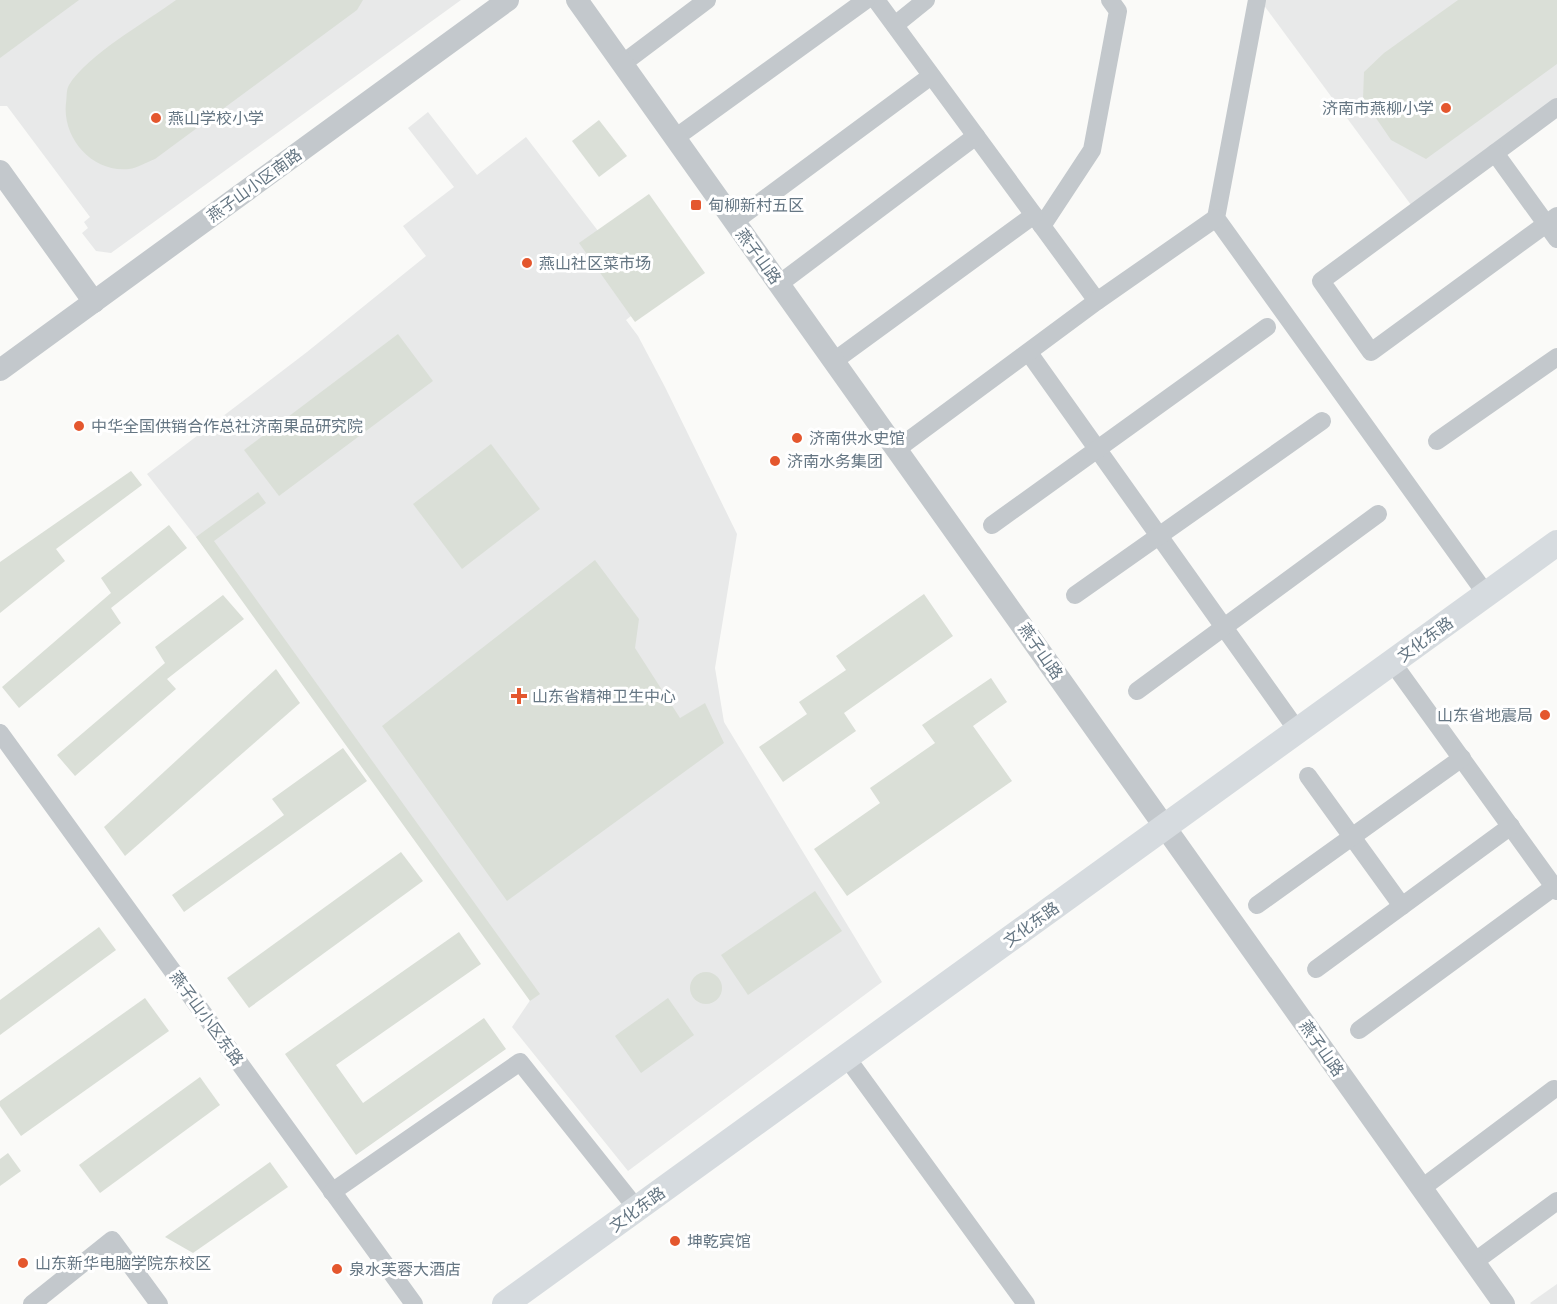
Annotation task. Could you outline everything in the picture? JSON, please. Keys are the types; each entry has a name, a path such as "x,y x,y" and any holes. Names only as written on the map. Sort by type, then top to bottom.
{"main road":[{"name":"文化东路","path":"505,1304 1557,543"}],"street":[{"name":"燕子山小区南路","path":"0,370 508,0"},
{"name":"燕子山路","path":"562,0 1504,1304"},
{"name":"燕子山路","path":"577,0 897,449 1487,1304"},
{"path":"622,64 707,0"},
{"path":"675,138 866,0"},
{"path":"876,0 1097,301"},
{"path":"895,25 926,0"},
{"path":"834,361 1038,220 1092,150 1118,11 1110,0"},
{"path":"897,449 1097,301 1216,218 1257,0"},
{"path":"735,222 932,76"},
{"path":"1551,220 1371,352 1321,281 1557,107"},
{"path":"779,284 976,136"},
{"path":"1496,153 1551,220 1557,239"},
{"path":"0,171 94,302"},
{"path":"1216,218 1486,594"},
{"path":"992,525 1267,327"},
{"path":"1029,353 1297,730"},
{"path":"1437,441 1557,357"},
{"path":"1075,595 1322,421"},
{"path":"1137,691 1378,514"},
{"path":"1359,1030 1556,889 1392,662"},
{"name":"燕子山小区东路","path":"0,733 414,1304"},
{"path":"1257,905 1462,758"},
{"path":"1308,776 1402,906"},
{"path":"1316,969 1511,826"},
{"path":"847,1058 1026,1304"},
{"path":"332,1192 520,1062 637,1209"},
{"path":"1422,1188 1554,1089"},
{"path":"1474,1262 1557,1201"},
{"path":"32,1304 112,1240 159,1304"}],"shaded area":[{"name":"燕山学校小学","path":"0,0 461,0 111,253 96,251 82,233 88,228 84,222 90,217 7,106 0,106"},
{"path":"0,0 79,0 0,58"},
{"path":"176,0 363,0 357,10 155,159 129,169 116,169 103,165 82,151 69,129 66,116 68,87 89,62"},
{"name":"济南市燕柳小学","path":"1260,0 1557,0 1557,105 1414,209"},
{"path":"1458,0 1557,0 1557,64 1426,159 1391,140 1363,99 1364,72 1384,53"},
{"name":"山东省精神卫生中心","path":"428,112 477,175 526,137 651,300 626,320 638,336 665,387 737,534 715,668 724,722 882,982 628,1171 512,1027 531,999 300,671 147,474 307,352 426,256 403,226 454,187 408,128"},
{"path":"599,120 627,156 599,177 572,141"},
{"path":"649,194 705,273 635,322 579,243"},
{"path":"398,334 433,381 279,496 244,450"},
{"path":"491,444 540,509 462,569 413,504"},
{"path":"131,471 142,485 56,549 65,561 0,613 0,562"},
{"path":"258,492 266,503 214,541 540,994 530,1001 196,537"},
{"path":"169,525 187,548 111,608 121,623 19,708 2,687 111,593 101,578"},
{"path":"595,560 639,619 635,648 680,718 705,703 724,743 507,901 382,726"},
{"path":"924,594 953,636 844,713 856,731 783,782 759,747 807,714 799,702 846,670 836,656"},
{"path":"223,595 244,619 167,679 176,689 75,776 57,755 165,663 155,647"},
{"path":"276,669 300,703 125,856 104,827"},
{"path":"991,678 1007,702 973,726 1012,781 847,896 814,849 880,803 870,788 935,743 922,725"},
{"path":"343,748 367,781 184,912 172,895 284,815 272,799"},
{"path":"401,852 423,881 249,1008 227,978"},
{"path":"815,891 842,931 748,995 721,955"},
{"path":"99,927 116,950 0,1035 0,1000"},
{"path":"459,932 481,964 336,1065 363,1103 484,1018 506,1049 356,1155 285,1054"},
{"path":"706,972 717,977 722,988 717,999 706,1004 695,999 690,988 695,977"},
{"path":"145,998 169,1031 21,1136 0,1106 0,1101"},
{"path":"668,998 694,1035 641,1073 615,1036"},
{"path":"200,1077 220,1105 100,1193 79,1165"},
{"path":"8,1153 21,1171 0,1186 0,1159"},
{"path":"270,1162 288,1187 193,1253 165,1237"},
{"path":"1557,1284 1557,1304 1530,1303"}],"place":[{"name":"济南市燕柳小学","path":"1446,108"},
{"name":"燕山学校小学","path":"156,118"},
{"name":"甸柳新村五区","path":"696,205"},
{"name":"燕山社区菜市场","path":"527,263"},
{"name":"中华全国供销合作总社济南果品研究院","path":"79,426"},
{"name":"济南供水史馆","path":"797,438"},
{"name":"济南水务集团","path":"775,461"},
{"name":"山东省精神卫生中心","path":"519,696"},
{"name":"山东省地震局","path":"1545,715"},
{"name":"坤乾宾馆","path":"675,1241"},
{"name":"山东新华电脑学院东校区","path":"23,1263"},
{"name":"泉水芙蓉大酒店","path":"337,1269"}]}
